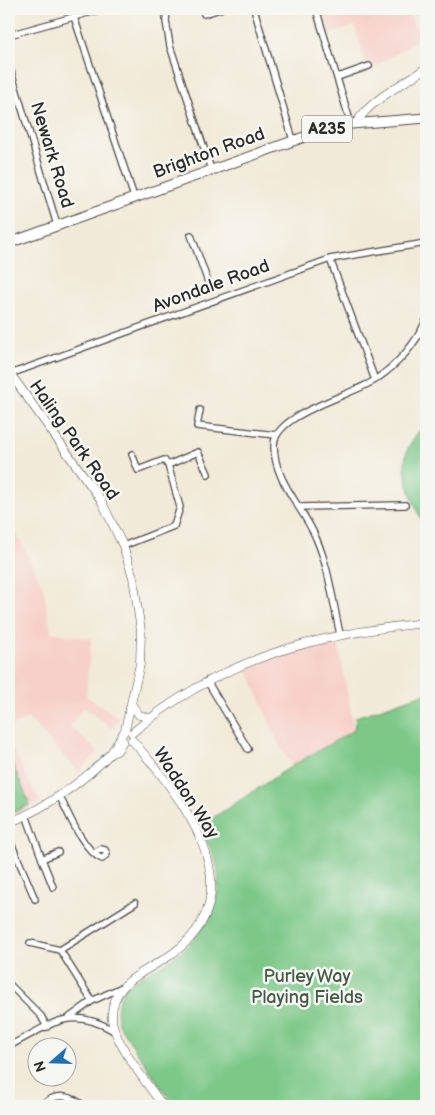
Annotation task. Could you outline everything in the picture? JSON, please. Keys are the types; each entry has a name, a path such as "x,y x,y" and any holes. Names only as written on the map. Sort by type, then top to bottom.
{"main road":[{"name":"Brighton Road","path":"9,243 293,140 354,123 426,118"}],"street":[{"path":"9,35 102,9"},
{"path":"167,9 166,21 170,46 211,169"},
{"path":"204,14 220,9"},
{"path":"254,9 293,140"},
{"path":"316,9 354,123 374,104 426,68"},
{"path":"74,17 134,197"},
{"name":"Newark Road","path":"9,65 57,225"},
{"path":"338,77 369,66"},
{"path":"371,122 371,110 374,104"},
{"path":"191,235 208,282"},
{"name":"Avondale Road","path":"9,373 330,259 426,242"},
{"path":"330,259 375,380"},
{"path":"340,634 319,544 276,463 274,445 276,435 296,416 354,392 375,380 408,351 426,321"},
{"path":"423,328 426,334"},
{"name":"Haling Park Road","path":"9,373 101,500 123,546 135,587 141,631 140,664 127,736 117,751 111,753 60,797 9,823"},
{"path":"200,410 197,426 276,435"},
{"path":"168,465 198,452 208,474"},
{"path":"123,546 174,526 180,507 168,465 164,460 138,470 132,454"},
{"path":"299,508 405,505"},
{"path":"127,736 150,718 207,681 234,667 274,651 340,634 426,622"},
{"path":"207,681 248,749"},
{"path":"132,706 139,715 150,718"},
{"name":"Waddon Way","path":"120,988 132,978 171,954 193,935 205,912 212,883 208,857 196,830 168,787 127,736"},
{"path":"60,797 78,832 94,853"},
{"path":"26,816 53,887"},
{"path":"9,838 35,899"},
{"path":"42,859 58,852"},
{"path":"60,950 135,903"},
{"path":"30,943 60,950 92,1001"},
{"path":"9,984 41,1016 47,1027"},
{"path":"9,1046 70,1017 92,1001 120,988"},
{"path":"120,988 112,1010 114,1031 163,1106"},
{"path":"70,1017 95,1021 114,1031"},
{"path":"42,1106 52,1098 61,1096 77,1100 84,1106"}],"shaded area":[{"path":"322,9 383,9 386,18 407,9 420,38 364,74 359,75 365,61 355,26 330,34"},
{"path":"9,520 43,586 51,632 91,639 86,696 120,718 113,729 83,707 70,726 98,752 79,772 28,718 9,727"},
{"path":"338,641 354,730 292,766 278,743 247,669 288,653"},
{"path":"9,743 40,801 9,818"}],"green space":[{"path":"426,422 425,530 411,494 405,464 409,446"},
{"name":"Purley Way Playing Fields","path":"426,693 426,1106 174,1106 118,1024 117,1007 119,999 127,986 179,954 198,935 212,912 218,886 218,873 216,861 199,827 292,766 354,730 356,717"},
{"path":"9,755 30,805 9,814"},
{"path":"58,1100 66,1100 80,1106 47,1106"}]}
